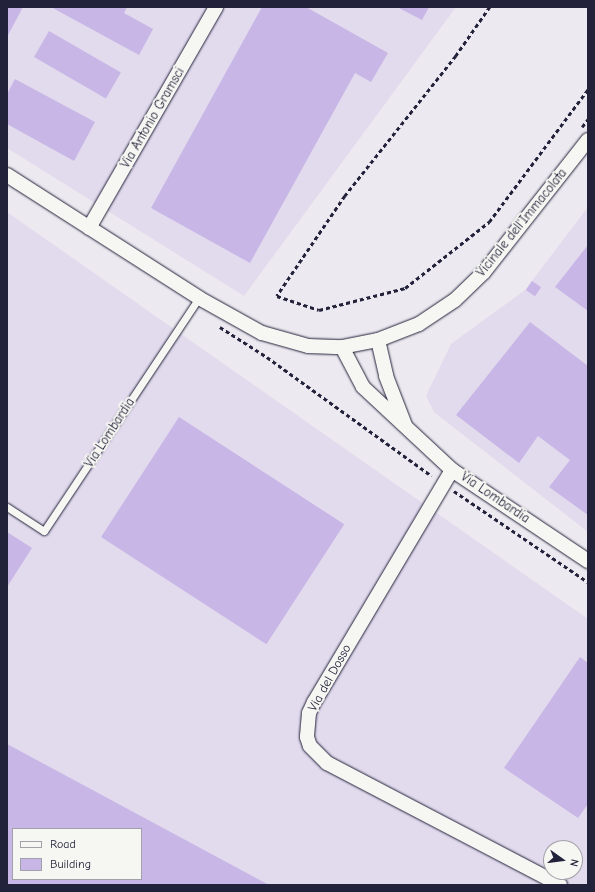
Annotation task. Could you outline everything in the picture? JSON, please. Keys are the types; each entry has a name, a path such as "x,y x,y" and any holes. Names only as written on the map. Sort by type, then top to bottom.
{"street":[{"name":"Via Antonio Gramsci","path":"89,228 216,7"},
{"name":"Vicinale dell'Immacolata","path":"342,347 378,340 419,324 455,300 479,277 583,136"},
{"path":"7,175 199,298 262,333 308,346 342,347"},
{"path":"378,340 386,376 407,428"},
{"name":"Via Lombardia","path":"342,347 363,387 452,470 588,561"},
{"name":"Via del Dosso","path":"452,470 314,702 309,713 307,736 310,746 327,763 560,885"}],"lane":[{"name":"Via Lombardia","path":"7,508 44,531 199,298"}],"path":[{"path":"490,7 456,56 345,196 277,296 319,310 405,288 489,222 588,89"},
{"path":"583,136 588,119"},
{"path":"216,325 274,362 444,484 588,582"}],"shaded area":[{"path":"7,7 456,7 244,296 7,148"},
{"path":"588,207 588,532 434,412 426,396 451,344 525,290"},
{"path":"7,212 588,619 588,885 7,885"}],"building":[{"path":"7,7 23,7 7,37"},
{"path":"51,7 127,7 124,13 153,29 139,55"},
{"path":"262,7 306,7 388,53 371,82 355,73 250,263 151,208"},
{"path":"397,7 429,7 422,20"},
{"path":"49,31 121,72 106,98 34,57"},
{"path":"15,79 95,122 74,161 7,124 7,94"},
{"path":"588,245 588,311 555,287"},
{"path":"532,281 541,287 535,296 526,290"},
{"path":"530,322 588,366 588,515 549,487 570,460 538,436 519,463 456,415"},
{"path":"179,417 344,524 266,644 101,537"},
{"path":"7,532 32,548 7,587"},
{"path":"580,657 588,663 588,804 578,818 504,768"},
{"path":"7,744 269,885 7,885"}]}
